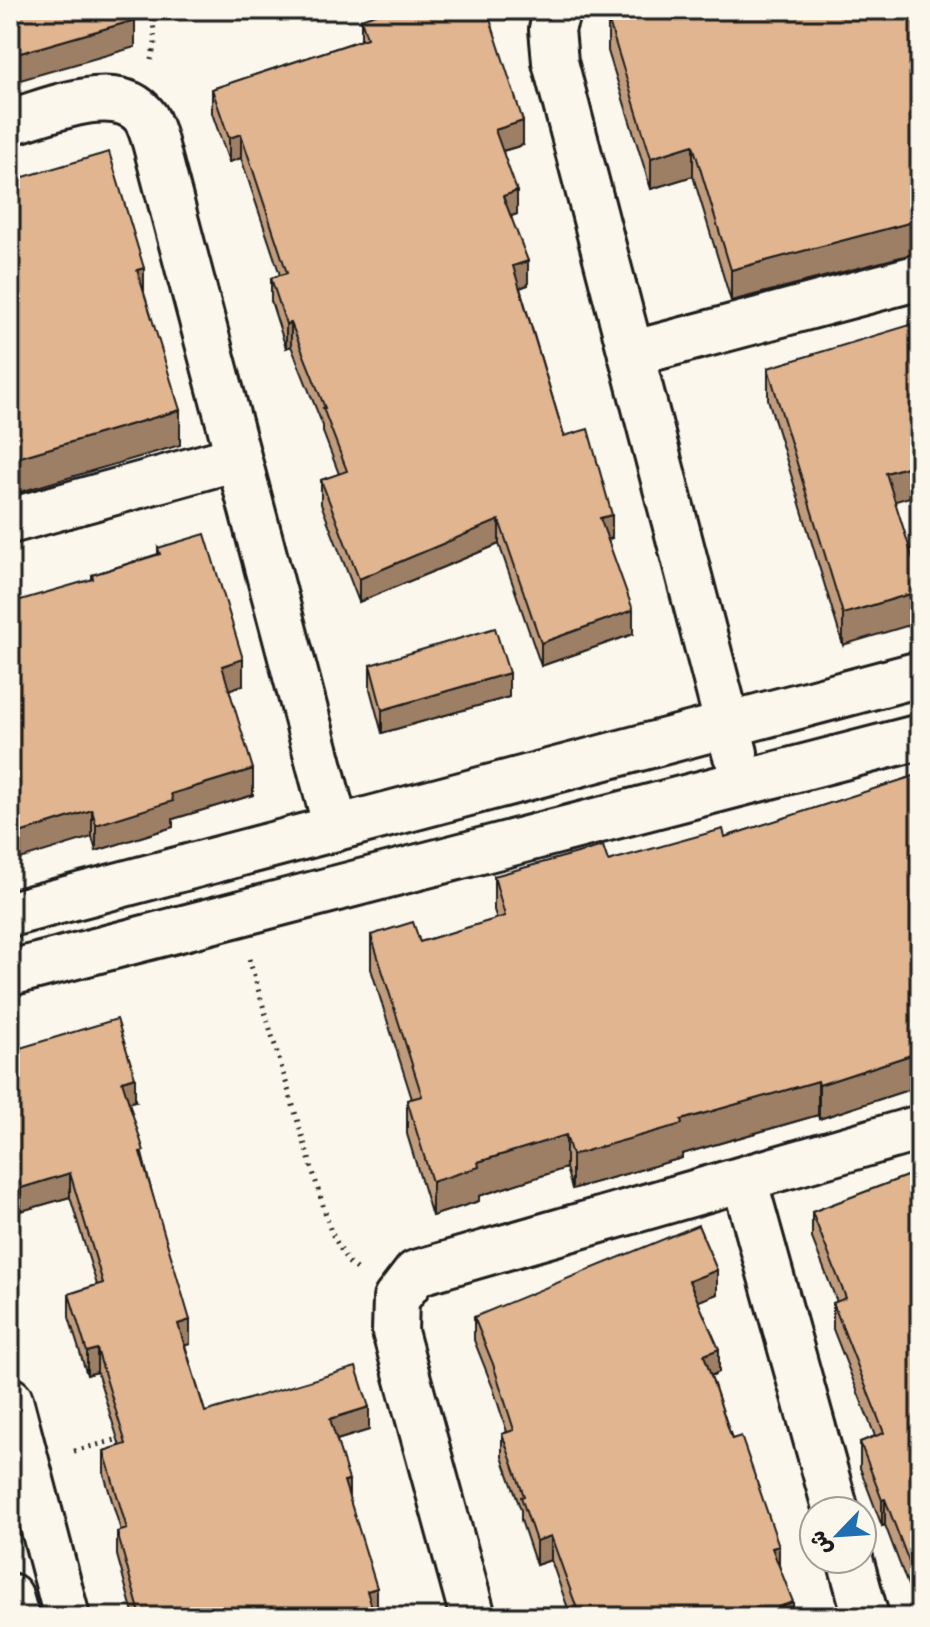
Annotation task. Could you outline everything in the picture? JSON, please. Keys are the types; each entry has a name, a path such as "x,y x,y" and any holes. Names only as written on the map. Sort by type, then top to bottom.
{"street":[{"path":"558,10 552,29 555,62 742,782"},
{"path":"10,122 102,97 127,102 146,118 155,142 336,828"},
{"path":"631,354 920,277"},
{"path":"10,521 237,458"},
{"path":"10,914 920,674"},
{"path":"10,973 235,912 920,737"},
{"path":"473,1617 395,1332 396,1299 416,1273 920,1128"},
{"path":"744,1179 832,1495"},
{"path":"10,1400 67,1617"},
{"path":"854,1575 866,1617"},
{"path":"10,1596 16,1617"}],"path":[{"path":"153,16 174,10"},
{"path":"235,912 331,1232 348,1262 371,1283 396,1299"},
{"path":"27,1464 132,1436"}],"building":[{"path":"10,10 132,10 135,20 10,56"},
{"path":"387,10 487,10 523,121 495,130 517,191 503,196 528,261 513,266 564,436 588,429 612,515 600,518 633,610 541,643 499,520 359,579 321,480 347,471 291,323 286,324 271,278 287,273 241,134 229,138 212,89 367,38 361,19"},
{"path":"639,10 920,10 920,220 731,270 693,145 651,158 608,19"},
{"path":"109,152 144,268 137,270 180,410 10,460 10,181"},
{"path":"920,322 920,463 886,473 920,581 920,591 843,614 768,368"},
{"path":"205,534 243,659 222,666 253,769 171,794 173,801 96,825 92,810 10,836 10,603 93,579 92,575 160,554 158,548"},
{"path":"495,628 509,673 382,710 370,665"},
{"path":"920,774 920,1052 819,1085 818,1081 572,1155 566,1135 478,1162 479,1167 432,1182 407,1100 422,1096 371,935 413,922 420,942 505,916 494,876 603,846 608,861 723,829 725,837"},
{"path":"117,1019 135,1077 122,1081 190,1320 178,1324 205,1412 356,1367 369,1407 330,1419 349,1480 344,1481 377,1588 367,1591 375,1617 141,1617 117,1532 127,1529 104,1451 126,1444 97,1349 87,1352 69,1294 103,1283 70,1173 21,1188 10,1154 10,1051"},
{"path":"920,1171 920,1591 860,1442 884,1433 833,1303 846,1298 812,1212"},
{"path":"698,1225 717,1270 689,1281 719,1349 704,1355 732,1439 741,1436 779,1546 772,1548 793,1602 778,1607 782,1617 580,1617 551,1536 536,1541 502,1434 514,1430 474,1317"}]}
